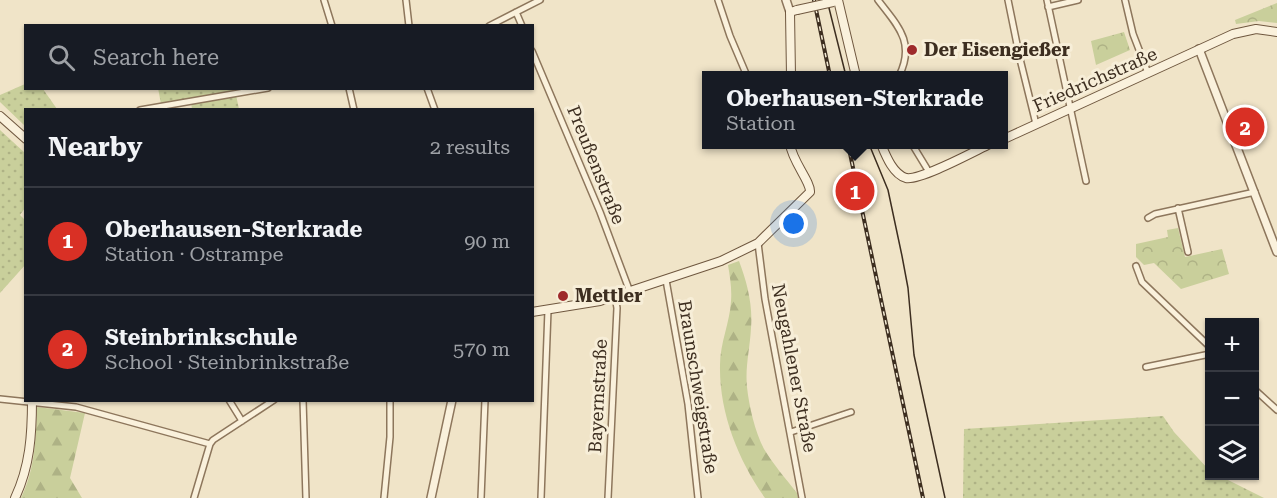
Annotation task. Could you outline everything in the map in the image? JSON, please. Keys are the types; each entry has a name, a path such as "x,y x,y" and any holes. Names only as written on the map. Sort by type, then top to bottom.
{"main road":[{"path":"791,71 794,11 836,1 855,71"},
{"name":"Friedrichstraße","path":"1008,137 1243,31 1263,29 1277,32"},
{"path":"0,116 24,137"},
{"path":"534,312 588,304 630,292 721,261 758,243 809,193 811,187 795,163 791,149"},
{"path":"884,149 891,164 907,178 918,177 979,149"},
{"path":"15,498 30,452 32,402"}],"street":[{"path":"324,0 331,24"},
{"path":"406,0 409,24"},
{"path":"493,24 540,0"},
{"path":"718,0 745,71"},
{"path":"786,0 794,11"},
{"path":"878,0 900,29 904,39 906,58 901,71"},
{"path":"1008,0 1036,124"},
{"path":"1047,0 1086,181"},
{"path":"1048,7 1078,0"},
{"path":"1125,0 1133,34 1148,73"},
{"path":"516,12 521,24"},
{"path":"1198,50 1277,251"},
{"name":"Preußenstraße","path":"534,56 600,212 630,292"},
{"path":"152,108 256,90"},
{"path":"349,90 354,108"},
{"path":"428,90 434,108"},
{"path":"915,149 929,172"},
{"path":"1148,218 1178,208 1255,192"},
{"path":"1178,208 1188,252"},
{"name":"Neugahlener Straße","path":"758,243 765,299 802,498"},
{"path":"1136,266 1142,282 1205,343"},
{"name":"Braunschweigstraße","path":"666,280 688,404 698,498"},
{"name":"Bayernstraße","path":"608,498 617,308 615,296"},
{"path":"541,498 548,310"},
{"path":"1146,367 1205,355"},
{"path":"1259,394 1277,410"},
{"path":"0,399 24,401"},
{"path":"32,402 86,409 210,444"},
{"path":"230,402 242,420"},
{"path":"194,498 210,444 216,437 271,402"},
{"path":"303,402 306,498"},
{"path":"384,498 390,437 390,402"},
{"path":"431,498 452,402"},
{"path":"481,498 485,402"},
{"path":"791,432 851,412"}],"green space":[{"path":"1277,3 1277,23 1259,21 1236,24 1235,20"},
{"path":"1124,32 1130,50 1096,65 1091,41"},
{"path":"24,84 24,90 44,90 56,108 24,108 24,125 0,102 0,95"},
{"path":"158,90 245,90 161,104"},
{"path":"236,95 239,108 192,108 191,103"},
{"path":"0,130 24,152 24,209 20,215 24,219 24,266 0,293"},
{"path":"1178,228 1185,257 1222,249 1229,274 1181,289 1154,263 1144,265 1136,257 1136,244 1168,237 1167,230"},
{"path":"739,261 747,285 751,311 747,380 753,419 764,449 797,493 798,498 765,498 746,468 727,418 721,383 720,357 731,301 728,265"},
{"path":"37,407 85,413 70,478 82,498 21,498 32,465"},
{"path":"1163,416 1174,432 1205,466 1205,480 1228,480 1264,498 963,498 964,429"}],"tram line":[{"path":"827,0 845,71"},
{"path":"871,149 888,190 902,256 908,288 914,355 945,498"}],"railway":[{"path":"814,0 829,71"},
{"path":"849,149 923,498"}],"place":[{"name":"Der Eisengießer","path":"912,50"},
{"name":"Steinbrinkschule","path":"1245,127"},
{"name":"Oberhausen-Sterkrade","path":"855,191"},
{"name":"Mettler","path":"563,296"}]}
